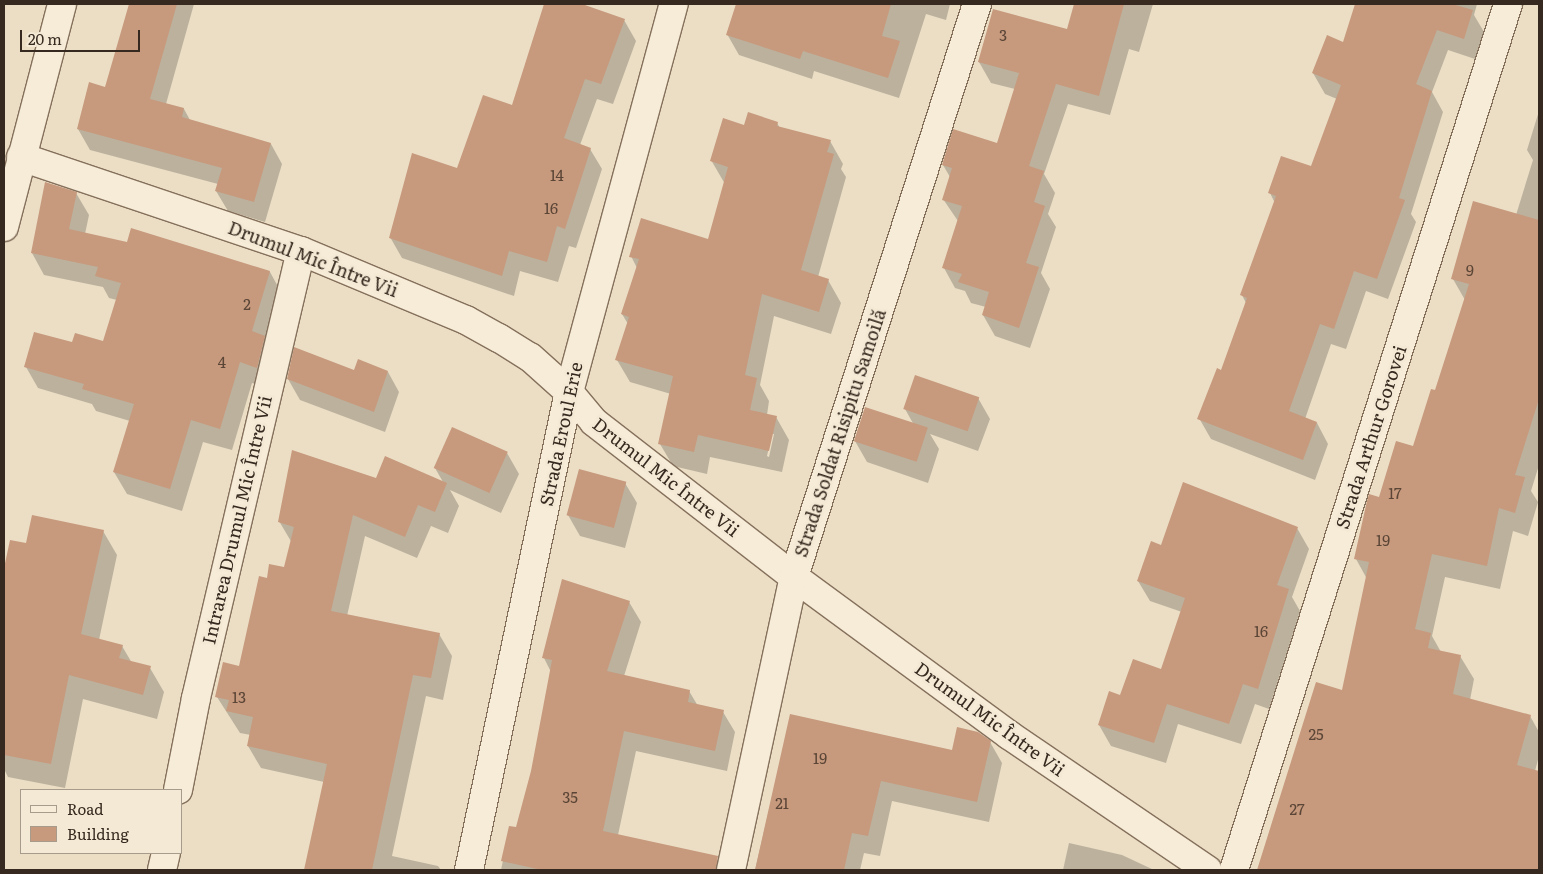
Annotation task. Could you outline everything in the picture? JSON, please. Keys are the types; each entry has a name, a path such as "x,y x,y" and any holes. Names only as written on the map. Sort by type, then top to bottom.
{"street":[{"path":"4,227 62,4"},
{"name":"Strada Eroul Erie","path":"469,870 569,392 674,4"},
{"name":"Strada Soldat Risipitu Samoilă","path":"731,870 794,577 977,4"},
{"name":"Strada Arthur Gorovei","path":"1234,870 1508,4"},
{"name":"Drumul Mic Între Vii","path":"21,157 301,251 466,320 499,338 530,357 569,392 594,422 794,577 1009,735 1208,870"},
{"name":"Intrarea Drumul Mic Între Vii","path":"178,789 198,688 301,251"},
{"path":"162,870 166,854"}],"building":[{"path":"129,4 177,4 150,99 184,108 182,117 271,143 254,202 215,191 222,168 77,129 89,82 105,87"},
{"path":"544,4 582,4 625,19 601,84 585,79 564,138 591,148 565,229 557,226 547,262 509,251 502,276 389,238 412,153 457,168 483,95 512,105"},
{"path":"736,4 891,4 882,36 900,41 888,78 803,51 800,59 726,35"},
{"path":"1074,4 1124,4 1099,96 1056,84 1029,166 1044,171 1034,202 1045,206 1026,263 1039,267 1019,328 982,315 989,292 958,282 962,274 942,268 962,206 942,200 952,168 942,165 953,129 997,143 1019,73 978,62 993,9 1067,29"},
{"path":"1355,4 1452,4 1473,10 1464,39 1437,30 1416,84 1432,91 1399,198 1405,200 1377,279 1354,271 1334,329 1320,324 1289,411 1317,422 1303,460 1197,419 1217,368 1221,370 1247,298 1240,295 1276,196 1268,193 1281,156 1311,166 1341,85 1312,73 1327,35 1343,42"},
{"path":"748,112 778,122 777,126 831,140 827,152 834,154 801,270 829,279 819,312 762,294 745,375 757,378 750,410 777,416 769,451 698,435 694,452 658,444 673,376 615,360 629,317 621,314 639,259 629,257 641,218 708,239 728,167 710,161 723,118 744,125"},
{"path":"45,182 77,192 69,229 127,242 131,228 270,271 252,331 265,336 257,368 240,362 220,429 191,420 170,489 113,472 134,404 82,389 84,384 24,367 34,332 72,342 75,333 103,341 121,283 95,276 98,267 31,253"},
{"path":"1473,201 1539,220 1539,399 1515,475 1525,477 1515,513 1499,508 1487,566 1432,554 1415,629 1431,633 1428,648 1461,655 1453,694 1531,715 1517,765 1539,771 1539,870 1257,870 1316,682 1342,690 1369,562 1354,559 1367,501 1369,494 1379,497 1396,441 1413,446 1431,389 1435,390 1469,284 1451,279"},
{"path":"294,347 354,370 358,359 388,371 374,412 287,379"},
{"path":"915,375 979,397 968,431 903,409"},
{"path":"865,407 928,427 917,462 854,441"},
{"path":"452,427 508,452 489,493 434,468"},
{"path":"292,450 376,478 385,456 447,483 435,512 418,505 405,537 353,515 331,611 440,633 431,678 413,675 372,870 304,870 327,764 247,746 253,717 226,711 229,700 215,697 223,662 239,666 259,576 267,578 269,564 284,567 294,527 278,522"},
{"path":"579,469 626,482 614,528 567,515"},
{"path":"1183,482 1298,527 1277,585 1289,589 1258,689 1243,684 1229,724 1167,704 1154,743 1098,725 1109,691 1120,695 1133,659 1161,669 1185,598 1137,581 1151,541 1161,545"},
{"path":"32,515 104,530 81,634 123,645 119,658 151,666 143,695 69,675 51,764 4,755 4,568 10,540 26,543"},
{"path":"562,579 630,601 607,671 690,690 688,702 724,710 715,751 624,731 603,831 718,856 716,870 542,870 501,861 509,826 516,827 531,771 552,660 542,658"},
{"path":"790,714 952,750 957,727 978,732 991,741 977,802 881,781 868,836 852,833 844,870 755,870"}]}
